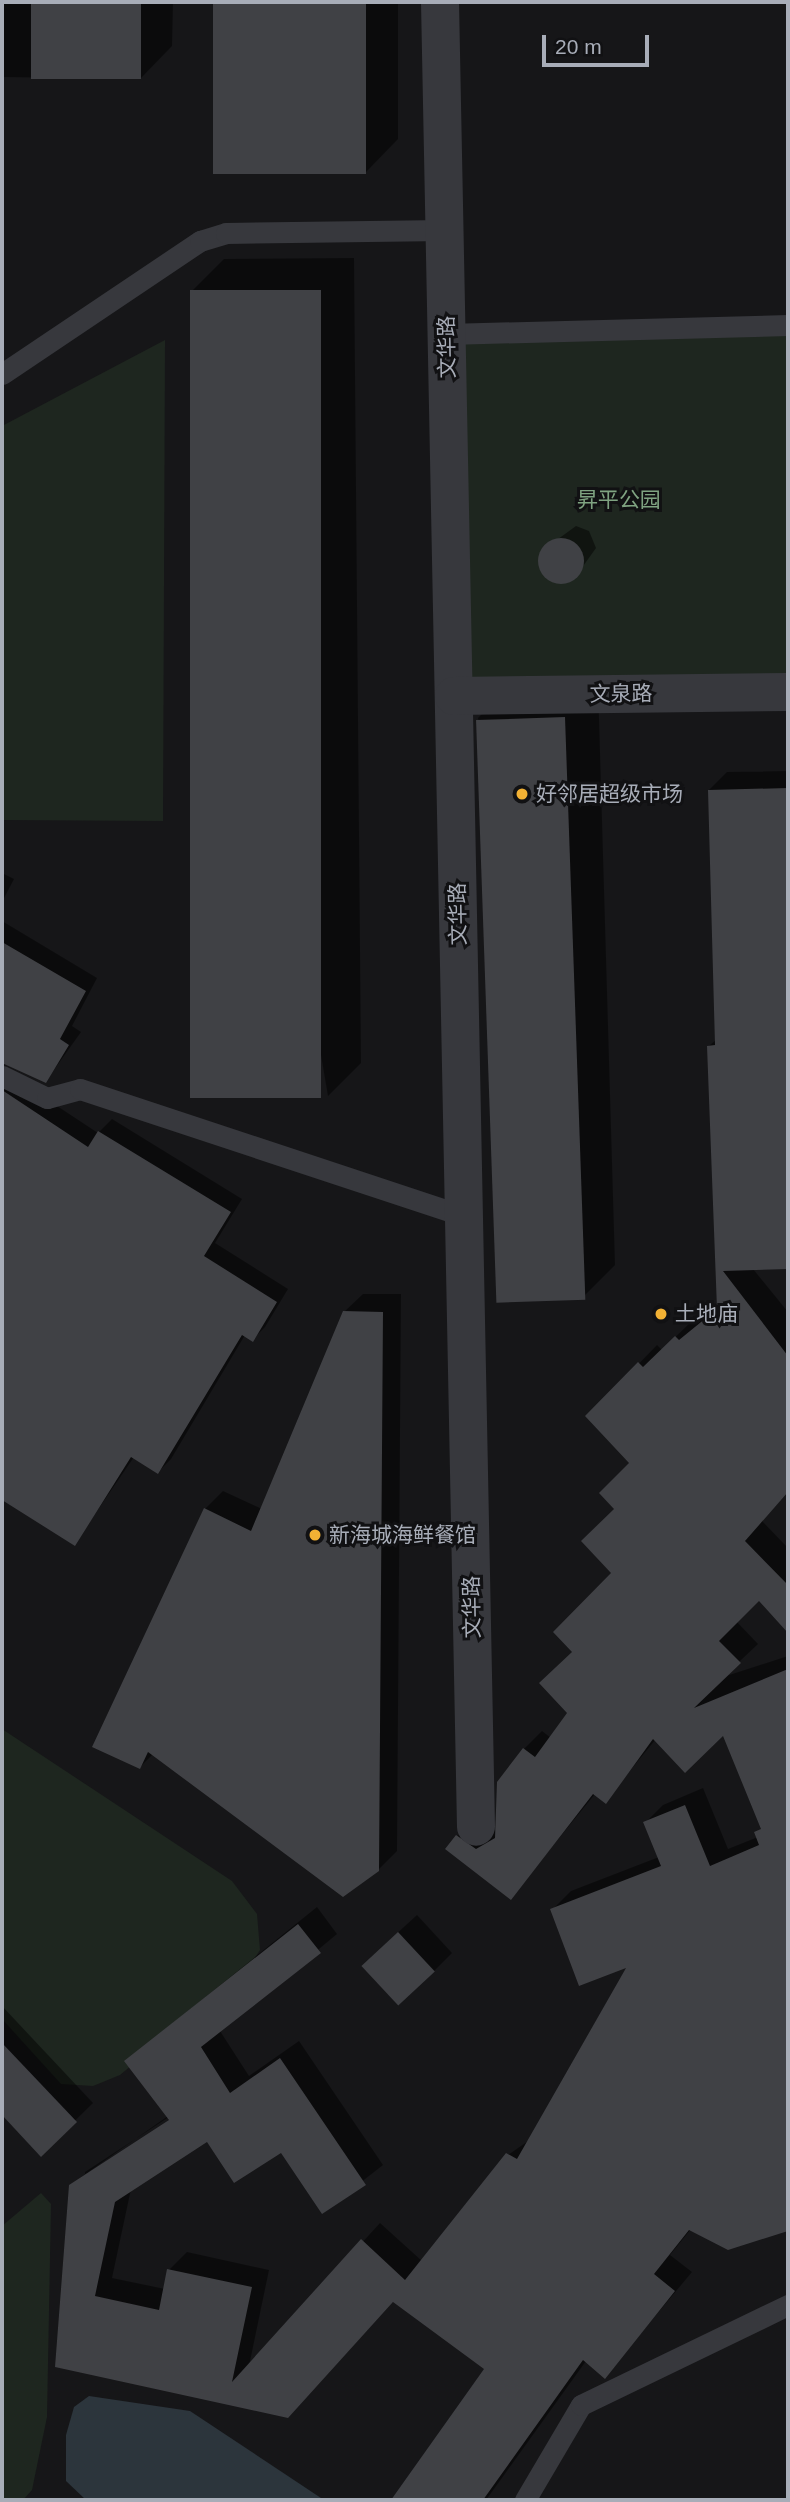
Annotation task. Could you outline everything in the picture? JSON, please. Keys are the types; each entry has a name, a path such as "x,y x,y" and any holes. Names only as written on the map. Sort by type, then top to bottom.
{"street":[{"name":"文华路","path":"440,2 476,1826"},
{"name":"文泉路","path":"454,696 788,692"}],"lane":[{"path":"2,374 200,241 226,233 445,230"},
{"path":"447,334 788,325"},
{"path":"2,1076 47,1098 80,1089 464,1216"},
{"path":"525,2500 581,2405 788,2305"}],"green space":[{"name":"昇平公园","path":"447,325 788,325 788,692 447,692"},
{"path":"165,340 163,821 2,820 2,426"},
{"path":"2,1729 232,1881 257,1914 260,1950 249,1967 120,2075 93,2086 61,2084 2,2019"},
{"path":"41,2193 51,2204 47,2417 32,2490 23,2500 2,2500 2,2226"}],"shaded area":[{"path":"89,2396 190,2411 324,2500 86,2500 66,2481 66,2435 74,2407"}],"building":[{"path":"31,2 141,2 141,79 31,79"},
{"path":"213,2 366,2 366,174 213,174"},
{"path":"190,290 321,290 321,1098 190,1098"},
{"path":"561,538 577,545 584,561 577,577 561,584 545,577 538,561 545,545"},
{"path":"565,717 585,1300 496,1303 476,720"},
{"path":"788,788 788,1269 723,1271 788,1356 788,1492 745,1541 788,1585 788,1633 759,1601 719,1641 741,1663 694,1708 788,1669 788,2231 728,2250 689,2230 654,2274 675,2291 605,2379 583,2360 483,2500 391,2500 484,2369 393,2302 288,2418 55,2367 69,2185 169,2120 124,2061 298,1924 321,1953 201,2047 230,2093 280,2058 366,2185 322,2214 281,2153 234,2183 207,2142 115,2202 95,2296 159,2310 167,2269 252,2287 232,2382 361,2239 405,2280 506,2153 517,2159 626,1968 579,1986 550,1909 661,1866 643,1822 685,1805 710,1866 759,1845 754,1832 761,1829 723,1736 685,1773 653,1739 606,1804 593,1794 511,1900 445,1849 456,1835 476,1849 495,1838 497,1782 523,1748 535,1757 567,1713 539,1683 572,1652 553,1632 611,1573 581,1541 614,1509 599,1493 629,1463 585,1416 638,1362 643,1367 675,1336 679,1340 717,1309 707,1046 715,1045 708,790"},
{"path":"2,942 86,991 60,1039 69,1045 46,1083 2,1063"},
{"path":"2,1090 88,1147 98,1131 231,1212 204,1256 277,1302 253,1342 242,1335 158,1474 131,1457 75,1546 2,1500"},
{"name":"新海城海鲜餐馆","path":"343,1311 383,1312 379,1871 343,1897 148,1752 140,1769 92,1747 204,1508 251,1531"},
{"path":"398,1932 435,1971 398,2006 361,1966"},
{"path":"2,2043 77,2122 41,2157 2,2115"}],"place":[{"name":"好邻居超级市场","path":"522,794"},
{"name":"土地庙","path":"661,1314"},
{"name":"新海城海鲜餐馆","path":"315,1535"}]}
